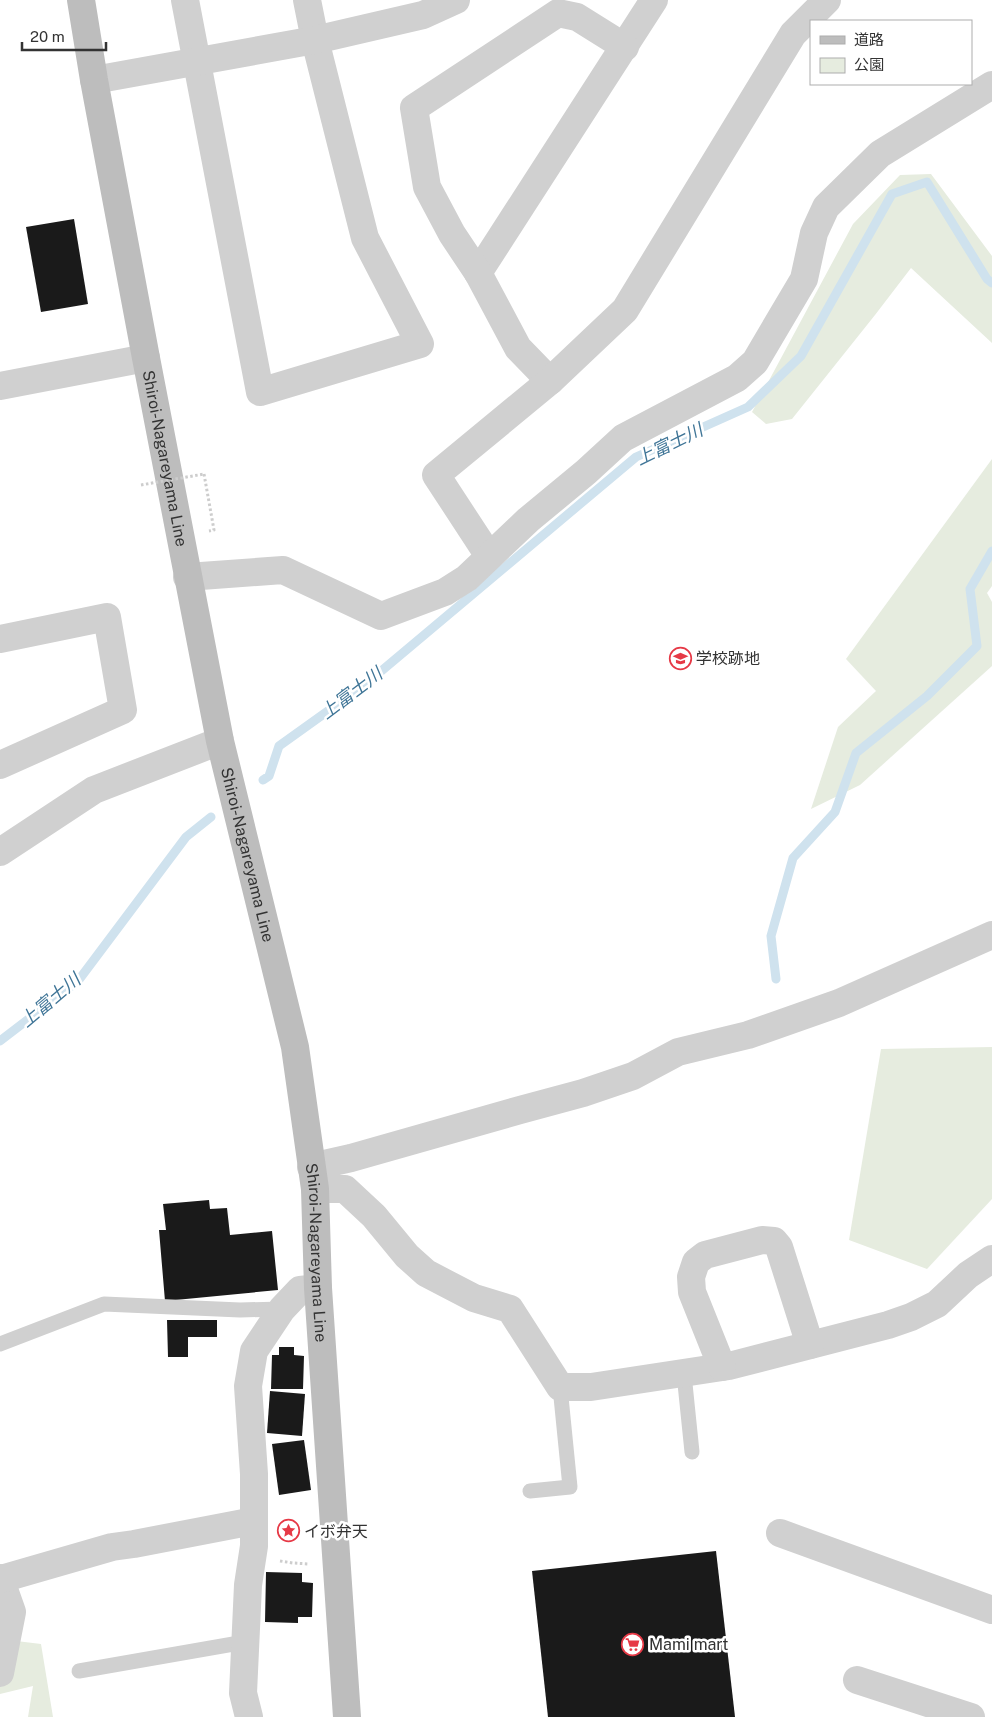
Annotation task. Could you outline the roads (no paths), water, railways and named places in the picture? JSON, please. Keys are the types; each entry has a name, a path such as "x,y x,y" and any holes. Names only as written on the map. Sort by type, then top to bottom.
{"main road":[{"name":"Shiroi-Nagareyama Line","path":"81,0 94,80 187,577 220,741 295,1047 313,1178 318,1288 347,1717"}],"street":[{"path":"184,0 260,392 420,344 365,238 315,40 307,0"},
{"path":"94,80 315,40 421,7 456,0"},
{"path":"478,273 654,0"},
{"path":"489,556 436,476 550,381 625,310 793,34 827,0"},
{"path":"550,381 518,348 478,273 452,234 427,187 414,108 558,13 576,18 625,47"},
{"path":"187,577 283,570 380,616 445,592 467,578 528,520 586,472 623,438 737,378 755,362 804,279 814,233 826,207 880,154 992,84"},
{"path":"0,386 146,358"},
{"path":"0,638 107,617 123,710 0,765"},
{"path":"0,852 94,790 220,741"},
{"path":"313,1178 351,1158 583,1093 633,1076 678,1052 748,1035 839,1002 992,935"},
{"path":"313,1178 345,1190 374,1216 407,1256 426,1273 474,1298 510,1309 560,1387 591,1387 722,1368 888,1325 911,1317 937,1304 968,1275 992,1259"},
{"path":"722,1368 692,1292 691,1277 696,1262 705,1255 715,1252 762,1240 774,1241 778,1247 810,1344"},
{"path":"249,1717 243,1693 248,1585 254,1546 254,1474 248,1386 254,1351 282,1309 300,1290 318,1288"},
{"path":"0,1673 12,1612 0,1579 112,1547 254,1521"},
{"path":"780,1533 992,1610"},
{"path":"857,1680 971,1717"}],"lane":[{"path":"0,1344 104,1304 240,1310 282,1309"},
{"path":"684,1374 692,1452"},
{"path":"530,1492 570,1487 560,1387"},
{"path":"78,1671 245,1642"}],"waterway":[{"name":"上富士川","path":"263,780 269,776 279,746 367,683 636,457 748,407 801,356 892,194 927,182 987,279 992,283"},
{"name":"上富士川","path":"776,979 771,936 793,858 835,812 856,753 927,696 977,646 970,589 992,551"},
{"name":"上富士川","path":"0,1041 78,981 186,837 211,817"}],"place":[{"name":"学校跡地","path":"680,658"},
{"name":"イボ弁天","path":"288,1531"},
{"name":"Mami mart","path":"633,1644"}]}
